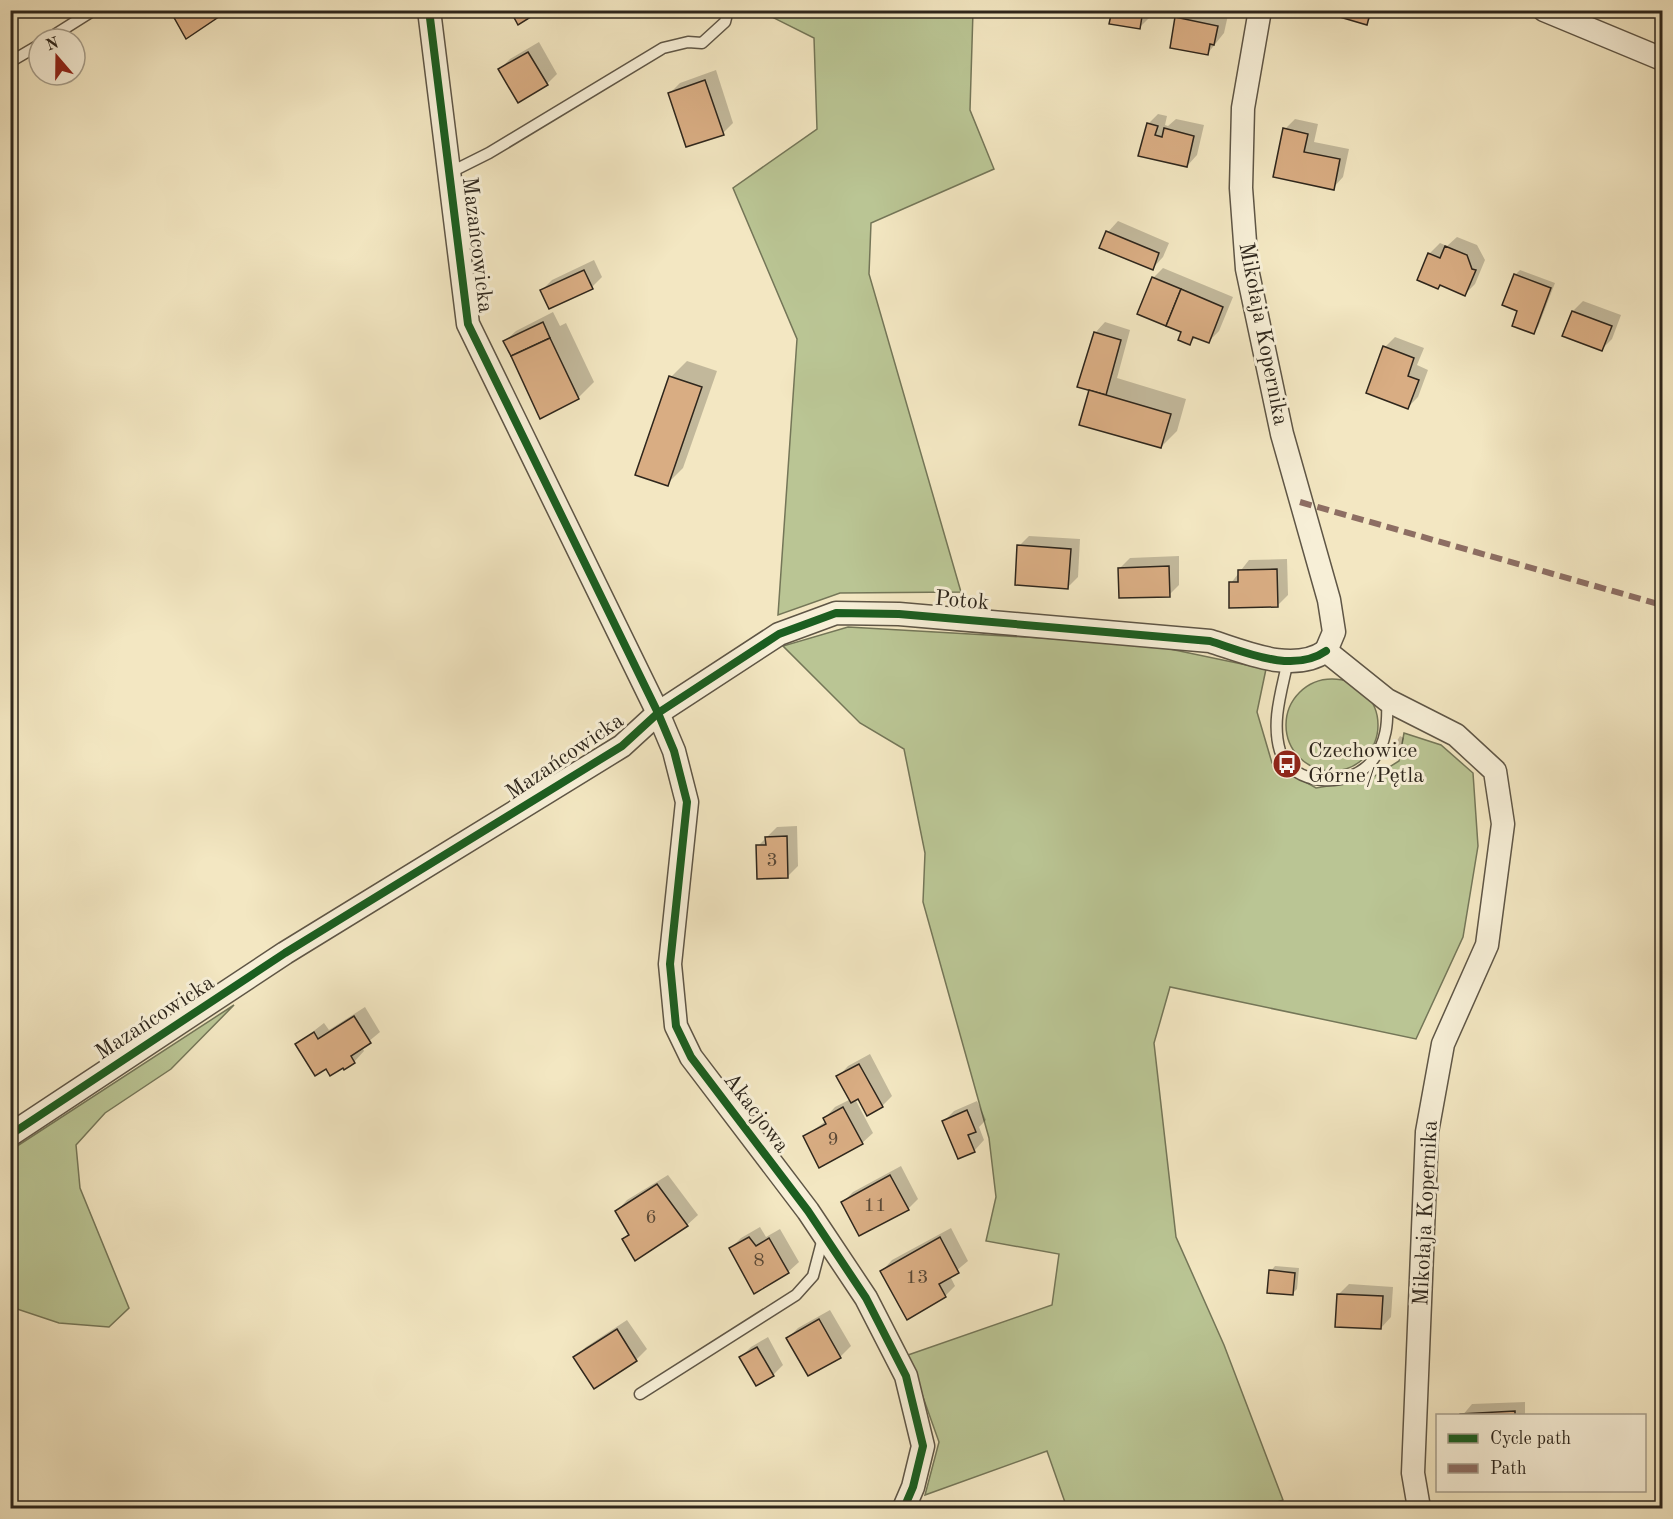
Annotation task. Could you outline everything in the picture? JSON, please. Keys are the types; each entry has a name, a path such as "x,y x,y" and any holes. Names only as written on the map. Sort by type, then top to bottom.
{"street":[{"name":"Mazańcowicka","path":"10,1135 285,953 622,746 658,713 468,324 429,10"},
{"name":"Mikołaja Kopernika","path":"1260,10 1243,108 1240,188 1247,269 1282,434 1329,600 1334,632 1326,651"},
{"path":"1544,10 1662,58"},
{"name":"Potok","path":"658,713 779,634 836,613 899,614 1210,641 1259,656 1288,660"},
{"path":"1288,660 1304,662 1326,651 1387,700"},
{"name":"Mikołaja Kopernika","path":"1387,700 1456,735 1495,771 1503,824 1487,945 1443,1044 1426,1132 1413,1473 1419,1509"},
{"name":"Akacjowa","path":"658,713 674,750 687,802 670,964 676,1026 691,1057 824,1234 866,1298 906,1376 923,1446 913,1487 904,1509"}],"lane":[{"path":"67,27 94,10"},
{"path":"449,173 489,153 663,48 688,42 702,43 725,22 728,10"},
{"path":"10,62 27,52"},
{"path":"1288,660 1276,718 1280,750 1287,764 1315,781 1339,779 1359,772 1372,762 1385,736 1387,700"},
{"path":"640,1394 796,1295 813,1276 824,1234"}],"green space":[{"path":"760,11 973,11 970,110 994,169 871,223 869,274 961,592 840,593 778,615 797,339 733,188 817,129 814,38"},
{"path":"848,627 1146,644 1266,669 1257,712 1272,763 1316,788 1370,779 1399,761 1404,733 1441,745 1473,773 1478,846 1463,937 1416,1039 1170,987 1154,1043 1176,1237 1224,1345 1283,1500 1260,1508 1067,1508 1047,1451 925,1495 939,1442 908,1355 1052,1305 1059,1254 986,1241 996,1197 989,1138 923,902 925,853 904,749 860,723 783,646"},
{"path":"1332,679 1350,682 1365,692 1375,707 1378,725 1375,743 1365,758 1350,768 1332,771 1314,768 1299,758 1289,743 1286,725 1289,707 1299,692 1314,682"},
{"path":"234,1005 171,1069 105,1113 76,1145 80,1188 129,1308 109,1327 59,1323 11,1307 11,1150"}],"building":[{"path":"178,10 229,10 186,39 172,14"},
{"path":"510,10 542,10 518,25"},
{"path":"1112,10 1143,10 1140,29 1109,24"},
{"path":"1327,10 1371,10 1367,25 1326,13"},
{"path":"1175,17 1218,26 1214,45 1210,44 1208,55 1170,48"},
{"path":"528,52 548,85 518,103 498,69"},
{"path":"705,80 724,135 686,147 668,93"},
{"path":"1147,123 1158,126 1155,135 1162,137 1164,128 1194,136 1187,167 1138,156"},
{"path":"1283,128 1308,134 1304,152 1340,159 1334,190 1273,177"},
{"path":"1106,231 1159,253 1153,270 1099,248"},
{"path":"1445,246 1467,255 1472,269 1476,270 1465,296 1440,285 1438,289 1417,280 1428,253 1440,258"},
{"path":"584,270 593,289 549,309 540,290"},
{"path":"1514,274 1551,288 1534,334 1512,326 1517,311 1502,305"},
{"path":"1152,277 1181,289 1166,326 1137,314"},
{"path":"1181,289 1223,307 1209,343 1193,337 1190,345 1178,340 1181,332 1166,326"},
{"path":"1572,311 1612,326 1602,351 1562,336"},
{"path":"543,322 550,338 511,356 503,341"},
{"path":"1094,332 1121,340 1106,395 1077,387"},
{"path":"550,338 579,399 540,419 511,356"},
{"path":"1383,346 1414,358 1408,376 1419,380 1408,409 1366,393"},
{"path":"669,376 702,387 668,486 635,475"},
{"path":"1089,390 1171,414 1161,448 1079,425"},
{"path":"1017,545 1071,549 1068,589 1015,585"},
{"path":"1169,566 1170,597 1119,598 1118,568"},
{"path":"1277,569 1278,607 1229,608 1229,582 1238,582 1238,570"},
{"path":"787,836 788,878 757,879 756,845 766,845 765,837"},
{"path":"354,1016 371,1043 351,1056 355,1063 344,1070 343,1068 330,1076 326,1069 315,1076 295,1044 314,1032 318,1039"},
{"path":"859,1064 883,1107 867,1116 858,1099 851,1103 836,1076"},
{"path":"843,1107 863,1144 819,1168 803,1136 826,1124 823,1118"},
{"path":"967,1110 976,1132 968,1135 975,1152 958,1159 942,1121"},
{"path":"890,1175 909,1210 859,1236 841,1202"},
{"path":"657,1184 688,1226 635,1261 622,1239 629,1235 615,1211"},
{"path":"749,1237 756,1246 769,1238 789,1273 754,1294 729,1248"},
{"path":"940,1237 959,1273 939,1284 946,1297 907,1320 880,1271"},
{"path":"1269,1270 1295,1273 1293,1295 1267,1293"},
{"path":"1337,1294 1383,1296 1381,1329 1335,1327"},
{"path":"819,1319 841,1358 808,1376 786,1338"},
{"path":"617,1329 637,1361 594,1389 573,1357"},
{"path":"757,1347 774,1376 756,1386 739,1357"},
{"path":"1515,1411 1515,1414 1460,1414"}],"marked path":[{"path":"1300,502 1662,605"}],"cycle path":[{"path":"429,10 468,324 658,713 674,751 687,802 670,964 676,1026 691,1057 808,1211 866,1298 906,1376 923,1446 913,1487 904,1508"},
{"path":"10,1135 285,953 622,746 658,713 779,634 836,613 899,614 1210,641 1253,655 1284,661 1313,658 1326,651"}],"place":[{"name":"Czechowice Górne/Pętla","path":"1287,764"}]}
